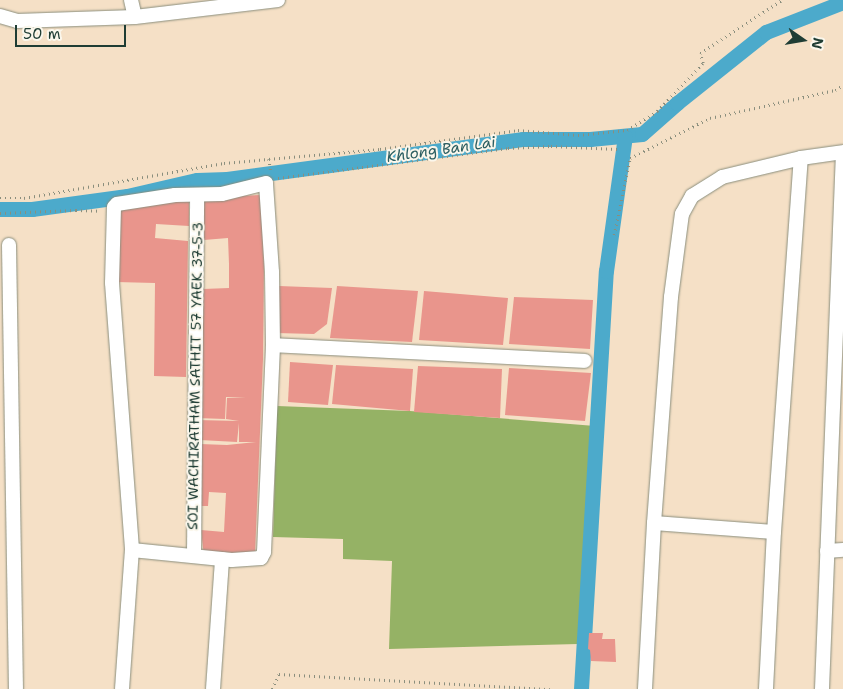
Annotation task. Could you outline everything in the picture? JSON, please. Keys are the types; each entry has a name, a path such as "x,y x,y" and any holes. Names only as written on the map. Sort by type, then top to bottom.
{"street":[{"path":"132,0 134,17"},
{"path":"0,16 17,21 134,17 278,0"},
{"path":"645,689 654,523 671,297 682,214 692,196 722,177 801,158 843,152 822,689"},
{"path":"766,689 774,532 801,158"},
{"path":"122,689 132,550 112,283 113,211 117,204 175,195 222,194 266,183 272,272 272,345 264,552 260,558 251,560 132,550"},
{"name":"SOI WACHIRATHAM SATHIT 57 YAEK 37-5-3","path":"194,556 197,195"},
{"path":"10,245 16,689"},
{"path":"272,345 585,362"},
{"path":"654,523 774,532"},
{"path":"827,551 843,550"},
{"path":"213,689 222,559"}],"path":[{"path":"0,198 24,198 224,163 380,149 518,130 578,135 627,130 657,111 703,63 700,53 782,0"},
{"path":"614,235 630,158 710,118 835,90 843,85"},
{"path":"266,183 272,178 508,148 551,146 617,149"},
{"path":"269,159 270,164"},
{"path":"0,214 76,210 97,212 106,208"},
{"path":"272,689 278,674 552,689"}],"green space":[{"path":"277,406 410,411 595,426 578,644 389,649 392,561 343,559 343,539 273,537"}],"building":[{"path":"262,195 264,266 263,359 255,554 223,553 204,556 201,530 224,532 226,493 209,492 208,506 201,506 200,444 227,445 256,442 239,442 239,423 237,442 200,440 197,420 239,421 226,419 227,398 246,398 226,397 225,419 197,418 203,289 229,288 229,264 228,238 192,241 193,198"},
{"path":"189,198 189,226 156,224 155,238 188,241 186,377 154,376 155,283 116,282 117,208"},
{"path":"279,286 332,288 327,324 314,334 276,333"},
{"path":"337,286 418,291 412,342 330,338"},
{"path":"424,291 508,298 503,345 419,340"},
{"path":"514,297 593,300 590,349 509,344"},
{"path":"290,362 333,365 328,405 288,402"},
{"path":"336,365 413,369 410,411 332,404"},
{"path":"418,366 502,369 500,418 414,412"},
{"path":"509,368 591,373 585,421 505,415"},
{"path":"589,633 603,633 602,639 615,639 616,662 591,661 590,650 588,649"}],"waterway":[{"name":"Khlong Ban Lai","path":"0,209 32,209 127,196 197,180 227,179 523,139 590,139 642,134 677,103 766,32 843,2"},
{"path":"581,689 606,271 625,136"}]}
